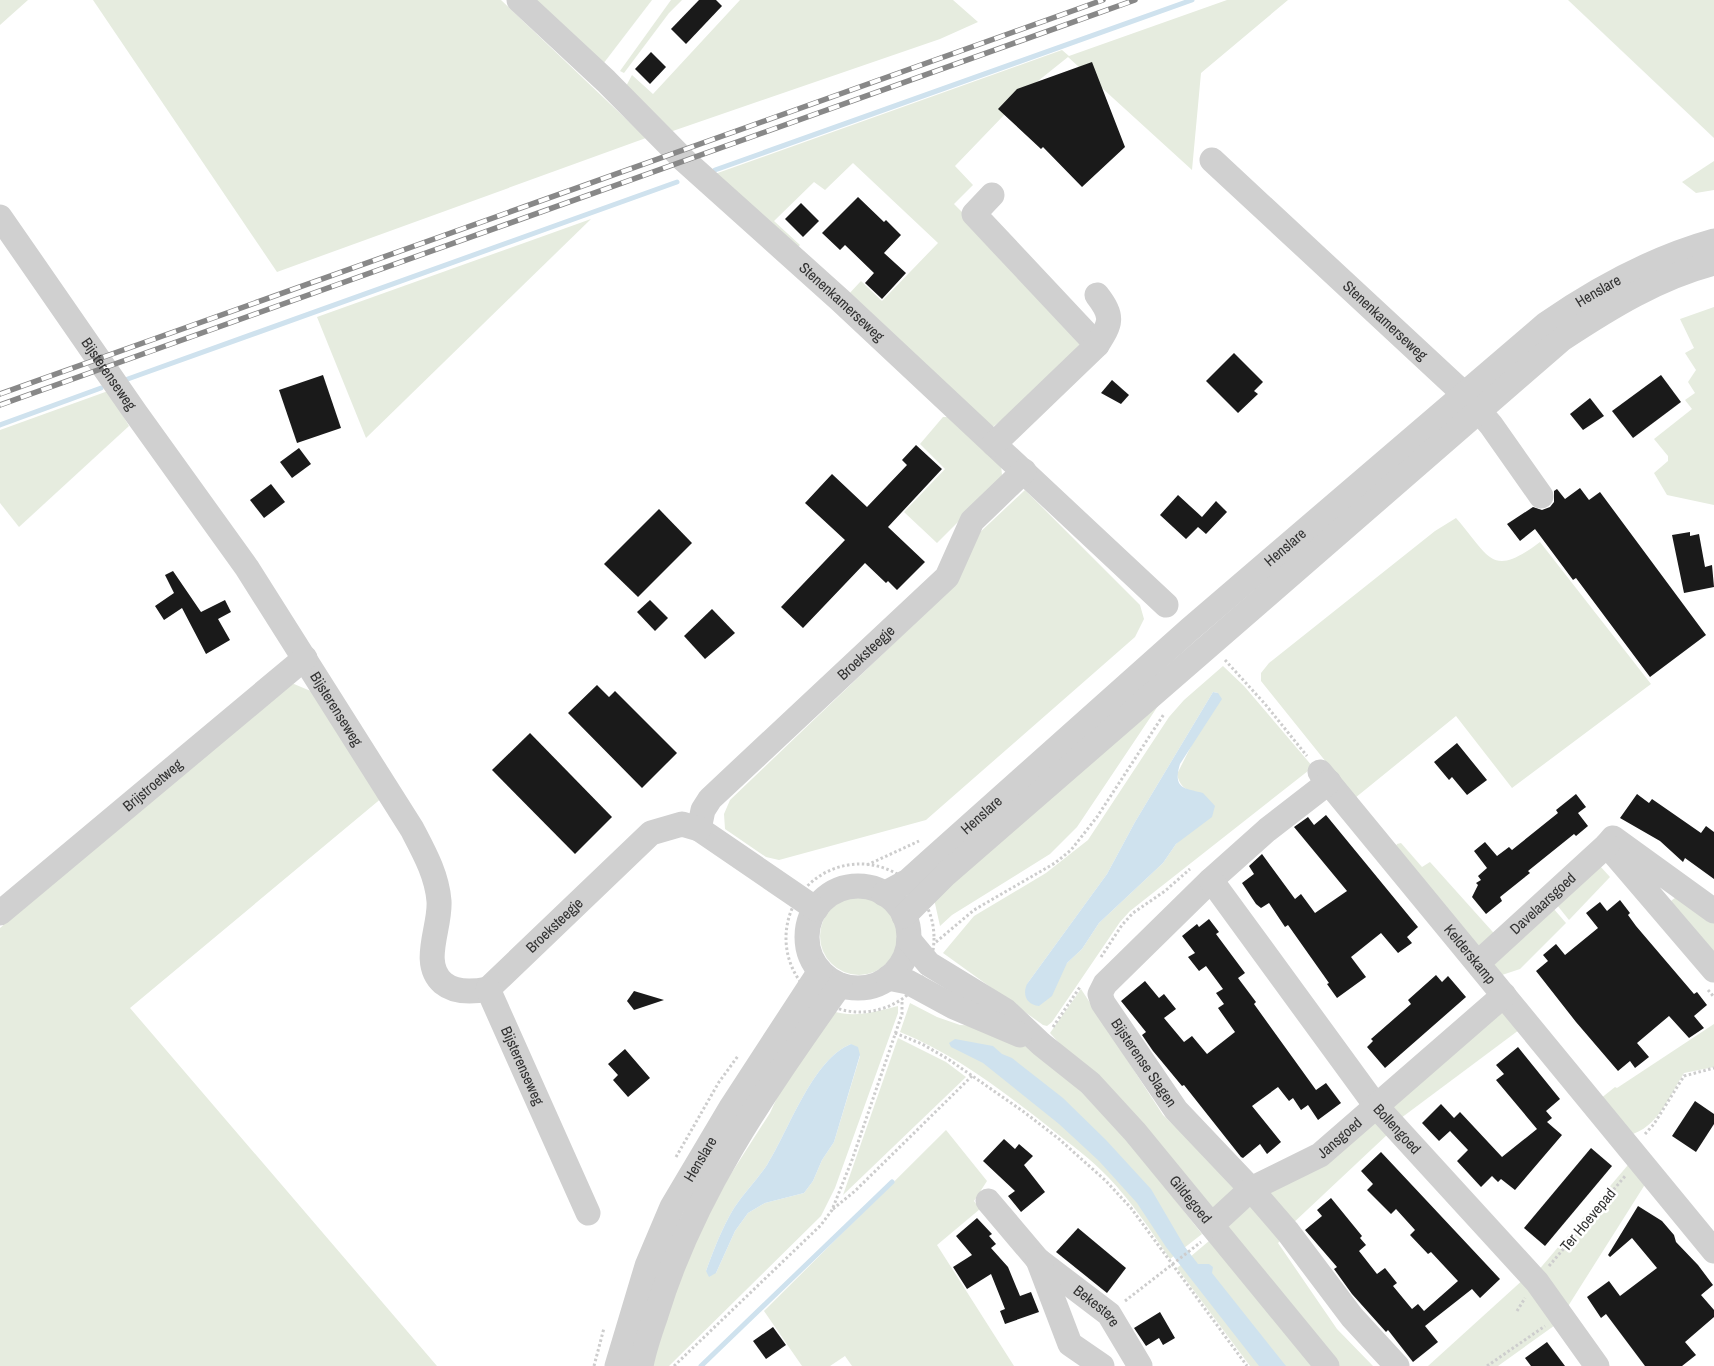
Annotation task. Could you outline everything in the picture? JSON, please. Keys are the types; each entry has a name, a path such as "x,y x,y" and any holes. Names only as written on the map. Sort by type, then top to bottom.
{"street":[{"name":"Stenenkamerseweg","path":"519,0 606,81 684,160 840,300 1166,605"},
{"name":"Stenenkamerseweg","path":"1212,160 1471,403 1491,425 1540,496"},
{"path":"992,195 974,214 1097,345"},
{"name":"Bijsterenseweg","path":"0,217 135,412 208,512 305,658 412,829 433,874 439,901 433,961 438,979 457,990 488,989 588,1213"},
{"name":"Henslare","path":"1471,403 1546,324 1584,298 1629,273 1714,241"},
{"name":"Henslare","path":"904,916 915,888 1190,629 1471,403 1562,339 1596,316 1643,290 1714,263"},
{"path":"994,444 1097,345 1109,326 1108,309 1098,295"},
{"name":"Broeksteegje","path":"699,829 703,810 710,799 947,577 972,521 1024,471"},
{"name":"Brijstroetweg","path":"0,914 305,658"},
{"name":"Bijsterense Slagen","path":"1324,777 1211,880 1105,984 1100,994 1103,1003 1176,1110 1251,1189 1288,1232 1352,1317 1397,1366"},
{"name":"Kelderskamp","path":"1324,777 1714,1251"},
{"name":"Broeksteegje","path":"488,989 651,832 682,824 699,829 806,903"},
{"path":"1714,911 1613,838 1606,845 1714,970"},
{"name":"Davelaarsgoed","path":"1478,963 1606,845"},
{"name":"Bollengoed","path":"1211,880 1376,1106 1537,1282 1559,1315 1598,1366"},
{"path":"866,887 884,894 899,907 904,916 909,940 901,964 888,978 865,988 824,988 808,948 807,934 810,921 806,903 847,888 866,887"},
{"name":"Henslare","path":"884,894 915,888"},
{"name":"Gildegoed","path":"909,940 932,953 1090,1083 1135,1132 1206,1234 1327,1366"},
{"name":"Gildegoed","path":"888,978 908,982 909,994 954,1007 1041,1044"},
{"name":"Henslare","path":"617,1366 647,1266 672,1207 732,1106 824,988"},
{"name":"Henslare","path":"641,1366 669,1271 692,1221 753,1110 824,988"},
{"name":"Jansgoed","path":"1206,1234 1251,1189 1320,1154 1504,995"},
{"name":"Bekestere","path":"988,1200 1038,1260 1108,1314 1140,1366"},
{"name":"Bekestere","path":"1038,1260 1070,1344 1102,1366"}],"path":[{"path":"1232,653 1224,660 1265,704 1324,777"},
{"path":"832,1210 909,994 932,953 974,910 1047,868 1071,850 1097,817 1165,713"},
{"path":"909,994 870,1011 839,1010 824,988 794,975 786,954 785,933 789,912 806,903 807,884 818,874 842,865 860,863 887,869 915,888 929,909 932,953"},
{"path":"895,1033 935,1052 972,1076 1045,1128 1106,1181 1131,1208 1247,1366"},
{"name":"Ter Hoevepad","path":"1537,1282 1634,1153 1684,1076 1714,1068"},
{"path":"674,1366 820,1225 832,1210 855,1192 972,1076"},
{"path":"1108,1314 1171,1265 1206,1234"},
{"path":"1487,1366 1559,1315"}],"shaded area":[{"path":"0,0 28,0 0,25"},
{"path":"93,0 501,0 646,138 277,272"},
{"path":"535,0 652,0 603,64"},
{"path":"671,0 682,0 669,13 624,73 620,71"},
{"path":"740,0 953,0 978,22 940,39 667,133 624,90 632,75 653,94"},
{"path":"1227,0 1288,0 1201,73 1192,170 1068,57 1033,85 955,166 973,185 954,204 1079,330 1083,341 1028,400 990,429 846,297 861,281 882,301 938,243 853,163 825,190 814,182 774,221 800,245 794,251 712,175 1062,50 1069,56"},
{"path":"1568,0 1714,0 1714,138"},
{"path":"1714,161 1714,190 1696,193 1682,182"},
{"path":"591,219 366,438 317,317"},
{"path":"1714,307 1714,505 1667,495 1654,473 1668,461 1668,456 1654,439 1692,409 1685,400 1695,393 1688,382 1696,370 1685,353 1694,348 1680,319"},
{"path":"108,391 129,426 19,527 0,503 0,430"},
{"path":"943,417 948,417 1001,465 1002,475 998,482 937,543 904,512 945,469 920,444"},
{"path":"1025,490 1140,605 1144,619 1135,637 926,820 779,860 766,857 725,829 724,814 730,800 957,583 976,536"},
{"path":"1456,518 1485,552 1492,558 1501,561 1524,553 1540,542 1651,684 1512,788 1456,716 1355,798 1261,681 1261,673 1269,663 1435,531"},
{"path":"1223,666 1244,686 1313,767 1130,911 1120,922 1052,1022 1047,1026 1043,1025 943,953 974,916 1046,873 1088,840 1169,717 1184,700","holes":["1213,692 1218,693 1177,774 1183,786 1187,790 1194,792 1182,838 1163,863 1099,923 1082,949 1067,963 1027,984 1107,874 1135,822"]},
{"path":"294,684 313,692 383,797 130,1008 437,1366 0,1366 0,928 287,685"},
{"path":"1160,703 1077,827 1050,854 952,915 940,926 934,899"},
{"path":"1401,843 1422,867 1430,862 1500,940 1477,948 1394,850 1397,844"},
{"path":"1599,865 1610,877 1569,920 1557,905"},
{"path":"851,897 867,897 881,903 892,914 898,928 898,944 892,958 881,969 867,975 851,975 837,969 826,958 820,944 820,928 826,914 837,903"},
{"path":"1676,897 1714,921 1714,960 1671,901"},
{"path":"1553,908 1566,923 1520,969 1499,976 1494,965"},
{"path":"1081,989 1163,1115 1227,1176 1238,1190 1214,1208 1209,1206 1050,1033"},
{"path":"910,1003 937,1017 960,1025 981,1026 1032,1049 1066,1076 1127,1139 1202,1234 1170,1259 1125,1196 1087,1158 1015,1101 978,1075 940,1051 900,1032"},
{"path":"898,1006 898,1013 835,1188 821,1216 669,1366 647,1366 669,1291 727,1180 770,1113 781,1089 829,1010 838,1013 855,1014","holes":["851,1044 860,1056 834,1142 822,1160 813,1181 804,1193 765,1203 748,1213 735,1231 716,1273 706,1271 730,1216 738,1202 767,1165 813,1080 837,1052"]},
{"path":"1499,1010 1523,1027 1397,1121 1389,1109"},
{"path":"1714,1024 1714,1067 1684,1073 1662,1110 1648,1126 1629,1135 1600,1099 1615,1087 1617,1088"},
{"path":"898,1038 946,1062 966,1077 843,1195"},
{"path":"1374,1122 1389,1133 1290,1226 1268,1191"},
{"path":"946,1130 987,1181 974,1201 980,1209 937,1245 1014,1366 852,1366 845,1356 830,1366 802,1366 764,1311"},
{"path":"1628,1165 1651,1181 1644,1186 1565,1311 1537,1272"},
{"path":"1251,1206 1283,1238 1278,1243 1337,1329 1373,1366 1337,1366 1229,1230 1228,1223"},
{"path":"1209,1241 1313,1366 1250,1366 1177,1268"},
{"path":"1525,1278 1558,1323 1498,1366 1428,1366"}],"water":[{"path":"1213,692 1218,693 1222,699 1180,764 1178,773 1179,783 1182,786 1203,793 1215,806 1212,817 1176,844 1163,863 1099,923 1082,949 1067,963 1052,996 1039,1006 1031,1004 1025,996 1027,984 1107,874 1135,822"},
{"path":"955,1039 993,1046 1002,1054 1012,1058 1063,1098 1106,1140 1151,1189 1185,1247 1198,1264 1209,1264 1213,1267 1212,1273 1286,1366 1259,1366 1166,1247 1137,1203 1099,1161 1059,1124 983,1063 951,1047 949,1043"},
{"path":"851,1044 858,1047 860,1055 834,1142 822,1160 813,1181 804,1193 765,1203 748,1213 735,1231 716,1273 709,1277 706,1271 722,1231 734,1208 767,1165 813,1080 837,1052"}],"building":[{"path":"699,0 716,0 722,6 686,44 671,29"},
{"path":"651,52 666,67 650,84 635,69"},
{"path":"1092,62 1125,147 1082,187 1043,147 1041,149 998,109 1017,89"},
{"path":"858,197 884,222 886,220 901,235 884,253 906,273 882,299 865,283 874,273 845,245 840,250 822,233"},
{"path":"801,203 819,221 803,237 785,219"},
{"path":"1234,353 1263,382 1254,391 1258,394 1238,413 1206,381"},
{"path":"323,375 341,428 297,443 279,390"},
{"path":"1661,375 1681,402 1633,438 1612,411"},
{"path":"1112,380 1129,395 1121,404 1101,393"},
{"path":"1590,398 1604,416 1583,430 1570,414"},
{"path":"916,445 942,469 888,527 925,562 897,590 888,581 886,583 865,563 803,628 781,607 845,540 805,503 832,474 867,507 907,465 902,460"},
{"path":"299,448 311,464 292,478 280,462"},
{"path":"271,484 285,502 264,518 250,500"},
{"path":"1580,488 1589,500 1600,492 1706,635 1650,677 1576,578 1573,580 1535,529 1520,541 1507,524 1533,507 1542,510 1550,507 1554,502 1554,491 1557,489 1565,499"},
{"path":"1178,495 1202,517 1216,501 1227,512 1206,534 1198,527 1186,539 1160,515"},
{"path":"659,509 692,543 638,597 604,564"},
{"path":"1690,532 1690,536 1699,534 1705,567 1712,565 1714,587 1684,593 1672,535"},
{"path":"173,571 201,612 225,600 231,612 218,619 230,640 206,654 182,608 164,620 155,606 174,593 165,575"},
{"path":"650,600 668,618 655,631 637,612"},
{"path":"712,609 735,633 705,659 684,636"},
{"path":"597,685 609,697 615,691 677,753 642,788 568,713"},
{"path":"530,733 612,817 575,854 492,770"},
{"path":"1457,743 1487,780 1467,795 1452,777 1449,780 1434,762"},
{"path":"1576,794 1586,807 1578,813 1588,826 1576,836 1574,834 1528,871 1530,873 1500,897 1502,901 1486,914 1472,897 1478,885 1476,883 1481,880 1478,876 1487,868 1474,851 1485,842 1497,856 1509,847 1512,850 1558,813 1556,810"},
{"path":"1637,794 1649,803 1652,799 1701,833 1706,826 1714,832 1714,879 1685,858 1683,862 1660,841 1620,818"},
{"path":"1326,815 1418,927 1407,937 1412,943 1398,953 1381,933 1351,957 1366,977 1337,998 1327,984 1329,983 1288,925 1285,927 1269,903 1261,908 1256,904 1242,883 1254,874 1249,866 1262,854 1295,899 1301,894 1315,913 1347,891 1294,827 1308,817 1314,825"},
{"path":"1620,900 1630,913 1628,915 1636,926 1694,994 1697,992 1707,1005 1694,1016 1704,1028 1689,1038 1669,1016 1637,1043 1649,1057 1635,1068 1630,1061 1618,1071 1536,971 1548,961 1543,955 1556,944 1565,955 1598,928 1586,913 1600,902 1607,911"},
{"path":"1209,919 1219,932 1216,934 1245,973 1238,978 1256,1002 1254,1004 1316,1090 1326,1083 1341,1103 1318,1120 1308,1105 1301,1110 1293,1098 1289,1101 1278,1087 1252,1106 1281,1142 1267,1154 1260,1144 1243,1158 1241,1157 1184,1085 1182,1086 1153,1051 1142,1035 1146,1032 1121,1001 1145,981 1159,998 1164,994 1176,1009 1164,1018 1184,1042 1192,1036 1207,1054 1235,1032 1218,1008 1224,1004 1216,993 1223,989 1206,966 1199,971 1188,957 1195,953 1182,936 1197,924 1199,927"},
{"path":"1436,975 1442,982 1448,976 1466,997 1385,1068 1367,1047 1373,1041 1371,1039 1411,1004 1408,1000"},
{"path":"634,991 664,1000 634,1010 627,1001"},
{"path":"1518,1047 1560,1099 1546,1111 1552,1118 1547,1122 1562,1135 1515,1190 1501,1179 1498,1182 1492,1176 1481,1187 1457,1161 1468,1150 1450,1131 1439,1141 1422,1123 1441,1104 1454,1118 1460,1112 1502,1157 1537,1129 1496,1080 1504,1074 1496,1065"},
{"path":"625,1049 650,1078 628,1097 613,1080 618,1075 608,1064"},
{"path":"1695,1101 1714,1114 1714,1124 1696,1152 1672,1136"},
{"path":"1004,1139 1015,1149 1019,1144 1033,1156 1024,1165 1045,1192 1021,1212 1008,1196 1015,1191 983,1161"},
{"path":"1591,1148 1612,1166 1545,1246 1524,1228"},
{"path":"1381,1152 1500,1279 1480,1298 1472,1289 1425,1326 1438,1342 1413,1362 1388,1330 1386,1332 1352,1294 1334,1269 1337,1267 1305,1230 1322,1216 1317,1210 1331,1198 1362,1236 1360,1238 1366,1245 1359,1251 1377,1274 1385,1268 1397,1283 1393,1286 1412,1309 1418,1304 1424,1311 1458,1281 1431,1252 1428,1254 1410,1235 1415,1230 1396,1209 1391,1214 1367,1190 1373,1184 1361,1171"},
{"path":"1638,1206 1662,1221 1674,1235 1676,1242 1698,1265 1713,1285 1701,1295 1714,1310 1714,1317 1685,1342 1696,1355 1682,1366 1645,1366 1606,1314 1601,1318 1587,1297 1609,1281 1620,1296 1657,1268 1632,1238 1610,1257 1608,1255"},
{"path":"977,1218 992,1234 989,1236 996,1244 991,1248 1008,1267 1020,1296 1031,1292 1039,1312 1005,1324 1000,1311 1005,1309 991,1274 967,1289 953,1267 972,1255 956,1236"},
{"path":"1078,1228 1126,1268 1107,1293 1056,1252"},
{"path":"1160,1312 1175,1338 1163,1345 1159,1338 1146,1346 1134,1328"},
{"path":"773,1327 786,1345 766,1359 753,1341"},
{"path":"1547,1342 1565,1366 1531,1366 1525,1358"}],"waterway":[{"path":"715,170 1192,0"},
{"path":"125,380 677,182"},
{"path":"0,425 101,388"},
{"path":"701,1366 892,1182"}],"railway":[{"path":"0,394 1103,0"},
{"path":"0,405 1135,0"}]}
